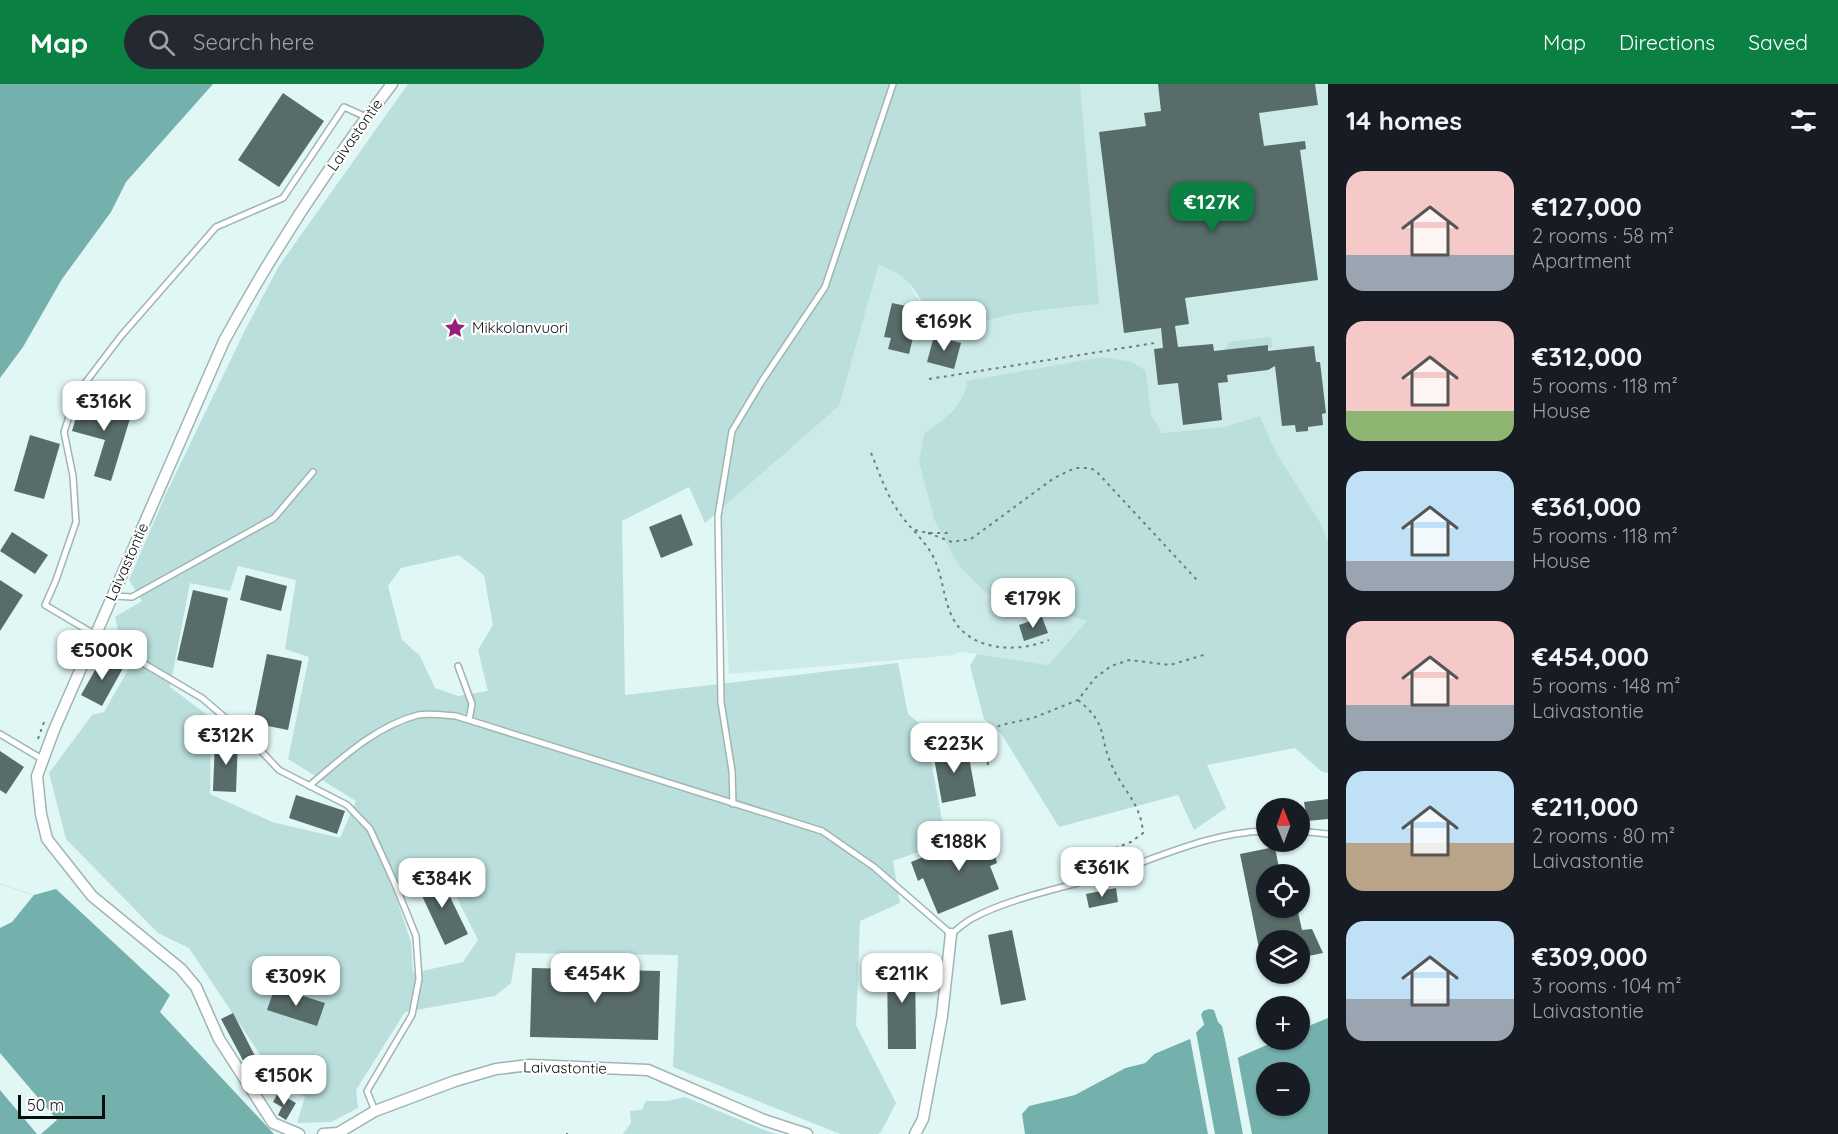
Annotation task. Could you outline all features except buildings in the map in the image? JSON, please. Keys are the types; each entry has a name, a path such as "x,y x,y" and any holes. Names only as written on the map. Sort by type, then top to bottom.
{"street":[{"name":"Laivastontie","path":"299,1134 273,1123 219,1039 196,987 181,969 92,896 47,839 37,788 37,776 96,634 224,341 257,281 366,117 392,84"},
{"path":"915,1134 923,1119 942,1016 951,934"},
{"name":"Laivastontie","path":"324,1134 338,1133 375,1111 455,1080 496,1069 530,1065 648,1070 764,1120 807,1134"}],"lane":[{"path":"733,804 732,771 721,702 718,527 720,498 732,431 825,286 893,84"},
{"path":"366,117 344,107 283,198 216,227 121,336 76,395 64,432 73,476 76,522 45,605 202,698 249,738 279,770 347,805 370,830 416,936 419,979 412,1015 367,1091 375,1111"},
{"path":"113,596 132,597 274,518 313,472"},
{"path":"458,666 472,704 469,720"},
{"path":"309,786 354,748 391,725 421,715 456,716 822,831 874,867 951,934 973,918 1016,901 1109,874 1219,837 1256,831"},
{"path":"0,734 43,760"},
{"path":"1310,832 1328,834"}],"path":[{"path":"929,379 1155,343"},
{"path":"871,453 891,500 930,551 951,615 961,630 973,641 1006,648 1025,647 1049,640"},
{"path":"913,529 952,542 971,539 1054,478 1075,468 1090,468 1096,471 1197,580"},
{"path":"928,533 948,533"},
{"path":"988,765 985,737 989,731 1001,725 1032,718 1078,700 1095,678 1111,666 1129,660 1170,665 1208,654"},
{"path":"1078,700 1093,712 1103,731 1111,765 1133,797 1142,821 1143,833 1131,842 1110,850"}],"shaded area":[{"path":"0,84 213,84 126,182 111,212 62,279 23,347 0,378"},
{"path":"408,84 1080,84 1099,304 1021,313 978,322 956,322 946,320 931,312 907,281 879,264 839,406 705,523 689,487 622,521 625,695 898,663 908,714 925,728 946,842 893,861 900,903 860,921 856,1025 896,1103 881,1132 878,1134 840,1134 673,1067 678,955 516,953 511,983 495,996 405,1012 356,1090 358,1108 331,1122 297,1123 305,1097 286,1087 264,1091 254,1072 263,1059 189,948 158,933 66,839 49,773 92,715 104,712 128,670 115,617 142,601 129,580 165,496 246,328 279,266","holes":["459,555 484,575 493,625 478,650 488,691 458,696 435,688 420,656 402,640 388,586 401,568","238,566 296,580 285,649 309,657 288,759 356,801 340,838 272,822 210,794 211,718 170,687 190,583 230,591","442,868 478,940 463,962 413,973 411,942 394,891"]},
{"path":"1080,84 1328,84 1328,541 1321,524 1274,451 1260,416 1224,427 1161,433 1151,415 1146,371 967,381 966,395 947,416 924,434 919,461 935,519 958,564 1025,610 1048,609 1088,621 1048,665 964,652 955,655 729,674 721,515 723,507 839,406 879,264 907,280 917,298 931,312 944,319 985,321 1021,313 1098,304"},
{"path":"1269,337 1272,340 1272,348 1268,348 1267,345 1225,350 1229,342"},
{"path":"1103,357 1132,362 1146,371 1151,415 1162,433 1224,427 1260,416 1275,451 1321,524 1328,541 1328,773 1322,772 1295,748 1207,765 1226,808 1194,830 1178,795 1059,827 1002,735 984,719 970,666 977,654 1048,665 1087,621 1048,609 1025,610 985,592 958,564 934,519 919,461 924,434 945,418 957,405 962,398 967,381"},
{"path":"0,884 34,895 56,889 170,995 160,1012 274,1134 0,1134"},
{"path":"1214,1010 1222,1026 1230,1061 1256,1050 1310,1050 1310,1025 1328,1018 1328,1134 1025,1134 1022,1114 1029,1106 1075,1095 1125,1068 1145,1063 1154,1054 1190,1039 1204,1024 1201,1015 1203,1011"},
{"path":"685,1097 776,1134 623,1134 631,1123 630,1111 642,1110 646,1101 668,1101"}],"pier":[{"path":"0,884 34,895 12,922 0,928"},
{"path":"1201,1015 1204,1025 1196,1032 1215,1134 1208,1134 1190,1038 1154,1054 1145,1063 1125,1068 1074,1095 1050,1101 1048,1098 1074,1092 1123,1065 1144,1061 1153,1052 1187,1037 1201,1024 1199,1017"},
{"path":"1224,1033 1227,1033 1232,1057 1237,1054 1252,1134 1243,1134"},
{"path":"0,1053 57,1120 41,1134 37,1134 0,1090"}],"place":[{"name":"Mikkolanvuori","path":"455,328"}]}
